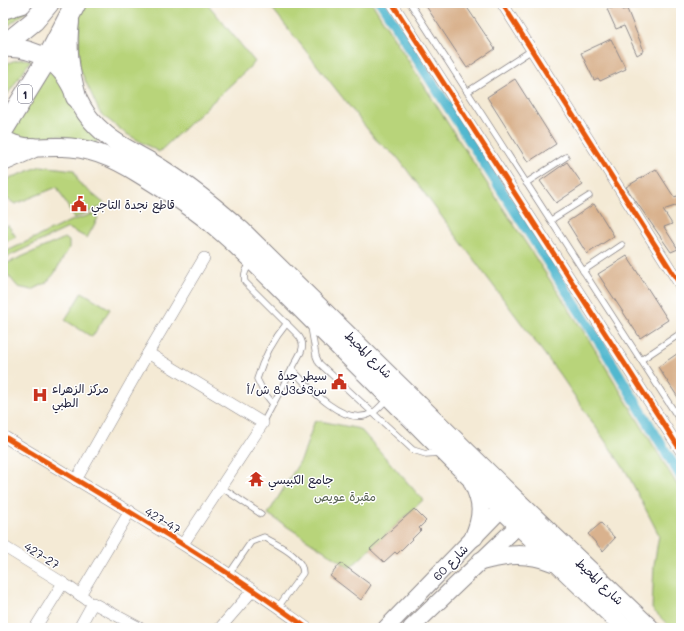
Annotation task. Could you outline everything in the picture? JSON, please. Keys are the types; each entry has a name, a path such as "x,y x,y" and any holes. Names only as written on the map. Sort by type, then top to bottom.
{"highway":[{"path":"3,9 22,3"},
{"path":"3,47 34,21 49,3"},
{"path":"73,8 68,35 68,64 76,97"},
{"name":"1","path":"3,130 47,59 73,8"},
{"path":"3,161 32,148"}],"main road":[{"name":"شارع المحيط","path":"3,47 25,49 36,53 55,64 68,79 76,97 88,116 104,133 112,140 161,168 186,185 241,230 376,373 446,453 470,477 507,503"},
{"name":"شارع المحيط","path":"3,139 20,146 32,148 63,146 78,148 107,156 137,172 187,205 218,229 306,314 376,373"},
{"name":"شارع المحيط","path":"390,390 525,520 650,628"},
{"path":"470,477 479,497 482,511 480,524 474,537"},
{"name":"شارع المحيط","path":"525,520 555,563 625,628"},
{"path":"481,561 502,555 521,554 537,556 555,563"}],"street":[{"path":"392,3 681,452"},
{"path":"502,3 681,286"},
{"path":"76,480 204,258"},
{"path":"148,353 263,423 183,544"},
{"name":"427-47","path":"3,436 183,544 307,628"},
{"name":"شارع 60","path":"386,628 507,503"},
{"path":"80,595 130,511"},
{"name":"شارع 60","path":"411,628 525,520"},
{"name":"427-27","path":"3,546 63,583 34,628"},
{"path":"63,583 93,603 140,628"},
{"path":"220,628 253,590"},
{"path":"79,628 93,603"}],"lane":[{"path":"410,3 681,422"},
{"path":"468,92 532,50"},
{"path":"526,183 566,157"},
{"path":"551,220 589,196"},
{"path":"583,271 622,245"},
{"path":"253,262 246,270 244,275 245,282 299,336 303,344 301,352 263,423"},
{"path":"306,314 319,363 417,452 426,454 446,453"},
{"path":"273,404 263,391 257,379 262,363 280,332 287,324"},
{"path":"641,360 681,333"},
{"path":"292,369 316,394 343,413 358,416 373,413 390,390"},
{"path":"221,487 261,514"},
{"path":"229,574 251,542 264,537 298,559 303,567 303,573 278,607"}],"green space":[{"path":"86,3 207,3 255,62 159,152 125,133 100,113 79,67 79,15"},
{"path":"268,3 372,3 447,122 591,343 681,491 681,628 671,628 652,609 654,565 659,535 627,473 563,379 398,158 376,140"},
{"path":"28,10 3,30 3,17"},
{"path":"23,59 31,60 3,101 3,65"},
{"path":"50,68 98,136 96,144 57,135 27,141 9,138"},
{"path":"41,166 74,170 79,183 106,205 74,218 57,187 15,204 3,196 3,181"},
{"path":"93,214 98,218 87,238 68,228 3,259 3,253 68,222"},
{"path":"8,225 16,237 3,243 3,228"},
{"path":"65,238 69,241 69,248 54,274 46,283 32,290 18,287 3,269 3,265"},
{"path":"82,292 110,309 92,337 65,320"},
{"name":"مقبرة عويص","path":"315,420 360,429 423,500 350,568 268,514 302,458"}],"building":[{"path":"424,3 464,3 495,49 467,68"},
{"path":"620,6 622,10 627,9 644,51 637,55 624,26 616,29 607,9"},
{"path":"611,39 626,69 600,81 598,78 594,80 581,53"},
{"path":"515,79 556,144 528,162 487,97"},
{"path":"567,162 583,185 556,203 540,181"},
{"path":"656,169 674,197 681,195 681,204 663,210 672,224 664,227 678,249 671,252 626,187"},
{"path":"594,204 614,236 587,254 567,222"},
{"path":"627,256 668,320 640,338 598,274"},
{"path":"681,351 681,402 658,367"},
{"path":"414,509 426,521 419,528 421,530 397,554 395,552 384,562 370,549"},
{"path":"601,523 615,538 603,551 588,534"},
{"path":"341,563 371,585 361,600 330,576"}],"waterway":[{"path":"381,3 605,351 681,477"}],"cycle path":[{"path":"392,3 681,451"},
{"path":"502,3 681,286"},
{"path":"3,436 195,552 307,628"}],"place":[{"name":"قاطع نجدة التاجي","path":"79,204"},
{"name":"سيطر جدة س3ف3ل8 ش/أ","path":"339,382"},
{"name":"مركز الزهراء الطبي","path":"40,395"},
{"name":"جامع الكبيسي","path":"256,479"}]}
